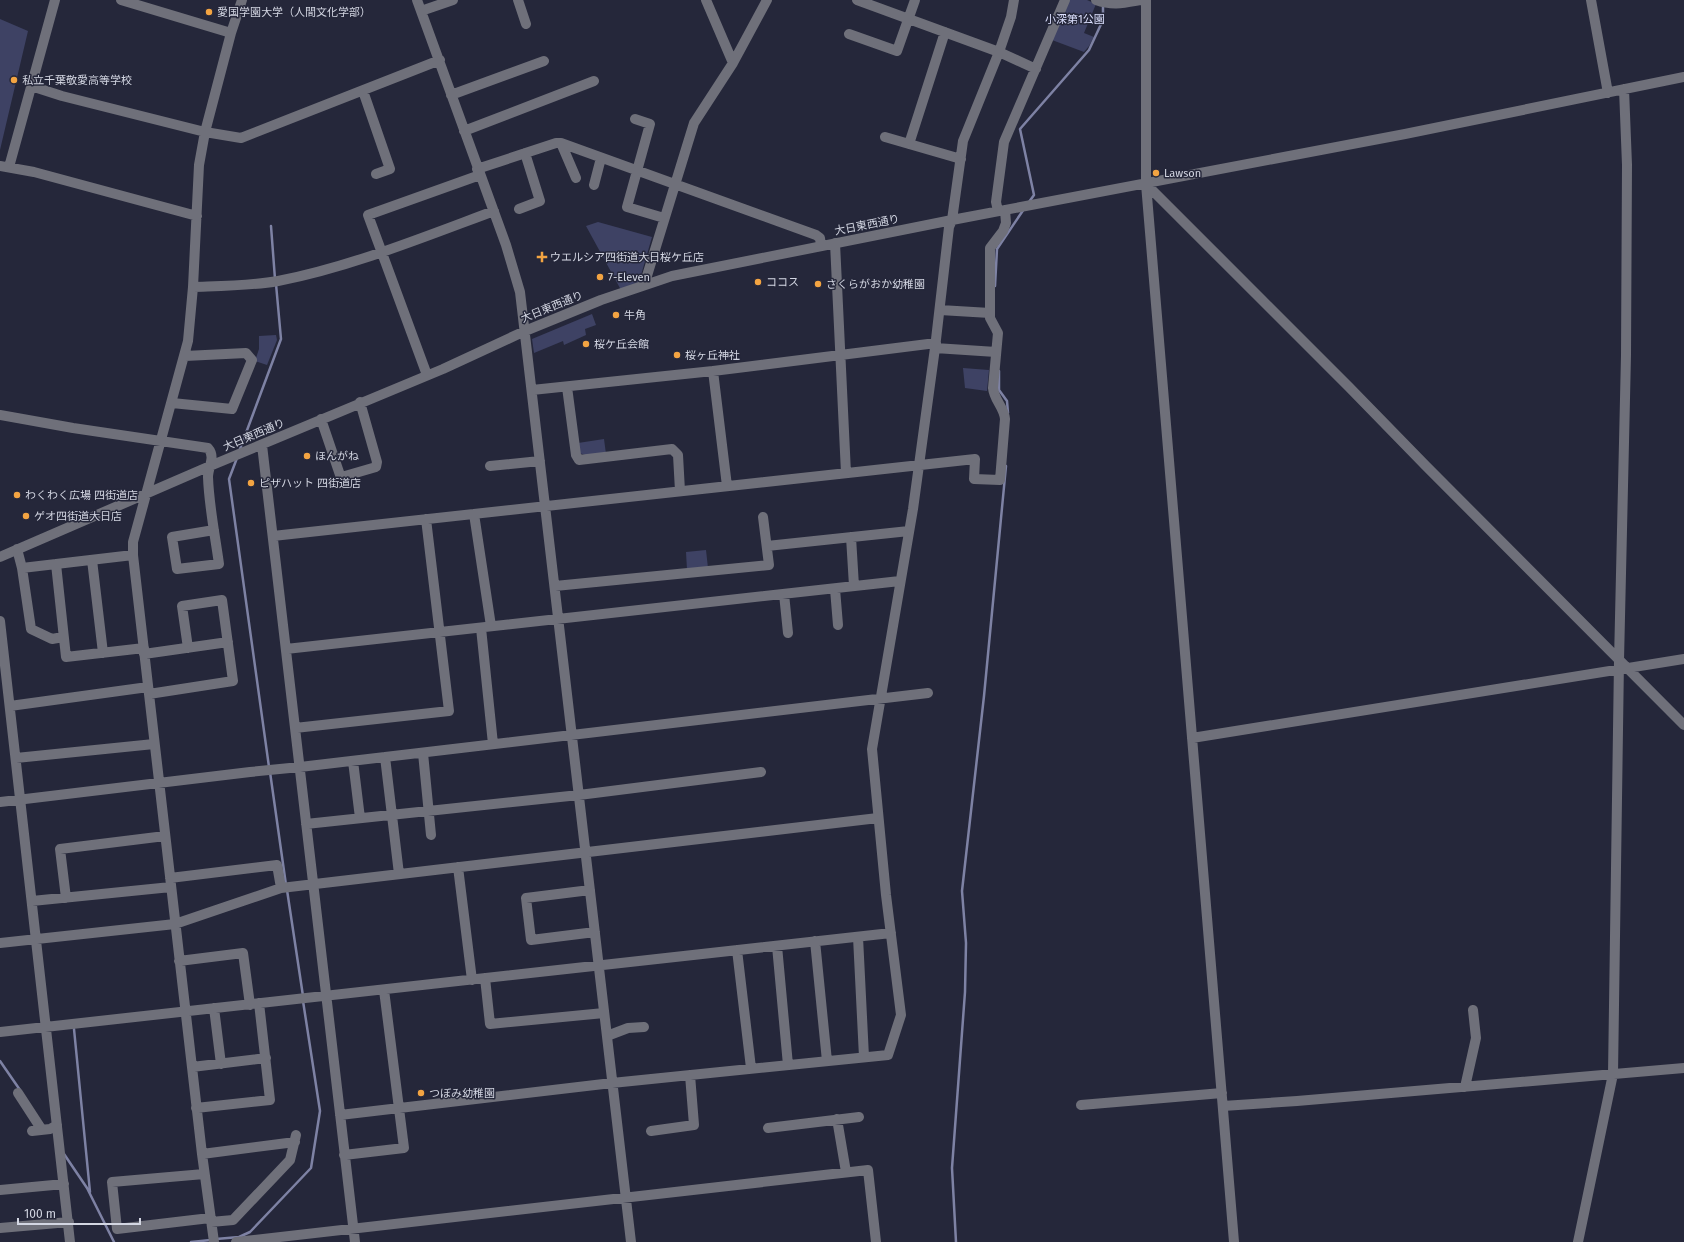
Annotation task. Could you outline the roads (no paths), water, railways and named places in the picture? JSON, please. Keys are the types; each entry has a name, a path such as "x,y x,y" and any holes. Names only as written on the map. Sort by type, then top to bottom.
{"street":[{"path":"55,0 31,86 4,166 34,172 197,216"},
{"path":"121,0 231,33"},
{"path":"214,1241 196,1108 154,744 133,555 133,542 185,356 188,341 193,287 199,165 205,132 231,33 242,0"},
{"path":"417,0 494,211 519,288 631,1242"},
{"path":"421,11 453,0"},
{"path":"518,0 526,24"},
{"path":"706,0 733,63"},
{"path":"647,283 646,279 694,123 733,63 767,0"},
{"path":"857,0 999,52 1036,69"},
{"path":"849,34 897,51 915,0"},
{"path":"340,1115 612,1083 888,1055 901,1015 878,818 872,749 913,510 918,465 936,346 949,227 952,220 963,140 999,52 1014,0"},
{"path":"273,536 975,459 974,479 1000,480 1005,419 1002,407 994,394 998,333 990,318 990,248 1003,231 1006,223 996,202 1004,142 1065,0"},
{"path":"1096,0 1120,4 1141,0"},
{"path":"1146,0 1146,184 1234,1242"},
{"path":"1591,0 1608,93"},
{"path":"909,144 945,32"},
{"path":"31,86 62,96 205,132 241,138 440,60"},
{"path":"451,95 544,61"},
{"name":"大日東西通り","path":"0,557 360,402 427,375 525,331 647,283 672,276 1001,210 1146,184 1405,134 1684,77"},
{"path":"464,131 594,81"},
{"path":"1578,1242 1613,1074 1622,666 1626,347 1627,165 1624,89"},
{"path":"363,91 390,169 376,174"},
{"path":"635,119 650,124 627,207 664,218"},
{"path":"885,137 961,159"},
{"path":"427,375 368,215 525,153 556,143 561,143 816,235 820,238 821,246"},
{"path":"561,143 576,178"},
{"path":"519,209 540,201 525,153"},
{"path":"594,185 601,158"},
{"path":"1146,184 1349,387 1622,666 1684,725"},
{"path":"193,287 276,282 313,273 381,252 494,211"},
{"path":"835,243 846,473"},
{"path":"940,310 990,313"},
{"path":"532,390 841,354 936,346 996,352"},
{"path":"172,403 232,409 252,360 246,353 185,356"},
{"path":"714,370 727,486"},
{"path":"567,387 576,455 579,460 672,450 678,455 680,491"},
{"path":"321,420 340,475 345,476 376,467 378,462 360,402"},
{"path":"0,415 73,428 208,448 212,452 208,476 219,564 177,569 172,537 214,530"},
{"path":"262,445 355,1242"},
{"path":"490,466 540,461"},
{"path":"474,514 491,626"},
{"path":"555,586 770,565 763,517"},
{"path":"295,728 449,711 426,519"},
{"path":"767,546 909,531"},
{"path":"851,537 854,586"},
{"path":"17,549 22,568 31,629 52,639 63,637"},
{"path":"22,568 133,555"},
{"path":"92,560 103,653"},
{"path":"56,564 66,657 103,653 188,648 228,642"},
{"path":"286,649 900,581"},
{"path":"835,589 838,625"},
{"path":"784,594 788,633"},
{"path":"10,706 233,681 222,600 182,606 188,648"},
{"path":"0,621 69,1222 70,1242"},
{"path":"481,628 493,744"},
{"path":"1192,738 1622,666 1684,659"},
{"path":"0,802 159,784 243,772 423,753 928,693"},
{"path":"16,758 154,744"},
{"path":"423,753 430,835"},
{"path":"385,757 399,874"},
{"path":"353,761 360,818"},
{"path":"306,824 579,795 761,772"},
{"path":"0,943 175,924 281,888 878,818"},
{"path":"66,898 60,849 165,836"},
{"path":"32,901 66,898 170,883 277,865 281,888"},
{"path":"458,868 472,980"},
{"path":"590,890 526,898 531,940 595,932"},
{"path":"0,1032 891,933"},
{"path":"858,936 864,1057"},
{"path":"815,941 827,1061"},
{"path":"777,946 788,1065"},
{"path":"737,950 751,1068"},
{"path":"179,961 243,953 266,1058 270,1100 196,1108"},
{"path":"485,978 490,1024 604,1013"},
{"path":"344,1155 404,1148 384,990"},
{"path":"214,1008 221,1064"},
{"path":"1465,1087 1476,1038 1473,1010"},
{"path":"607,1036 628,1028 644,1026"},
{"path":"192,1068 266,1058"},
{"path":"1223,1106 1684,1068"},
{"path":"652,1131 694,1125 690,1075"},
{"path":"18,1093 37,1130 50,1129 57,1125"},
{"path":"1081,1105 1222,1093"},
{"path":"768,1128 860,1116"},
{"path":"837,1119 846,1172"},
{"path":"202,1154 295,1138 290,1160 233,1220 210,1220 117,1229 112,1182 204,1174"},
{"path":"236,1242 353,1230 868,1170 876,1242"},
{"path":"0,1190 64,1184"},
{"path":"0,1228 69,1222"}],"waterway":[{"path":"1029,202 1034,195 1020,129 1089,50 1103,20 1103,4"},
{"path":"995,286 997,249 1024,209"},
{"path":"271,226 275,279"},
{"path":"240,449 281,339 276,284"},
{"path":"999,371 999,390 1007,401 1008,413"},
{"path":"237,458 229,479 269,767"},
{"path":"956,1242 952,1168 965,992 966,943 962,891 984,696 1006,466"},
{"path":"270,772 286,885"},
{"path":"287,890 303,996"},
{"path":"216,1239 239,1237 250,1232 311,1168 320,1111 303,1001"},
{"path":"74,1029 90,1192"},
{"path":"0,1061 20,1090"},
{"path":"64,1154 87,1188 114,1242"},
{"path":"191,1242 211,1240"}],"place":[{"name":"愛国学園大学（人間文化学部）","path":"209,12"},
{"name":"私立千葉敬愛高等学校","path":"14,80"},
{"name":"Lawson","path":"1156,173"},
{"name":"ウエルシア四街道大日桜ケ丘店","path":"542,257"},
{"name":"7-Eleven","path":"600,277"},
{"name":"ココス","path":"758,282"},
{"name":"さくらがおか幼稚園","path":"818,284"},
{"name":"牛角","path":"616,315"},
{"name":"桜ケ丘会館","path":"586,344"},
{"name":"桜ヶ丘神社","path":"677,355"},
{"name":"ほんがね","path":"307,456"},
{"name":"ピザハット 四街道店","path":"251,483"},
{"name":"わくわく広場 四街道店","path":"17,495"},
{"name":"ゲオ四街道大日店","path":"26,516"},
{"name":"つぼみ幼稚園","path":"421,1093"}],"park label":[{"name":"小深第1公園","path":"1075,19"}]}
